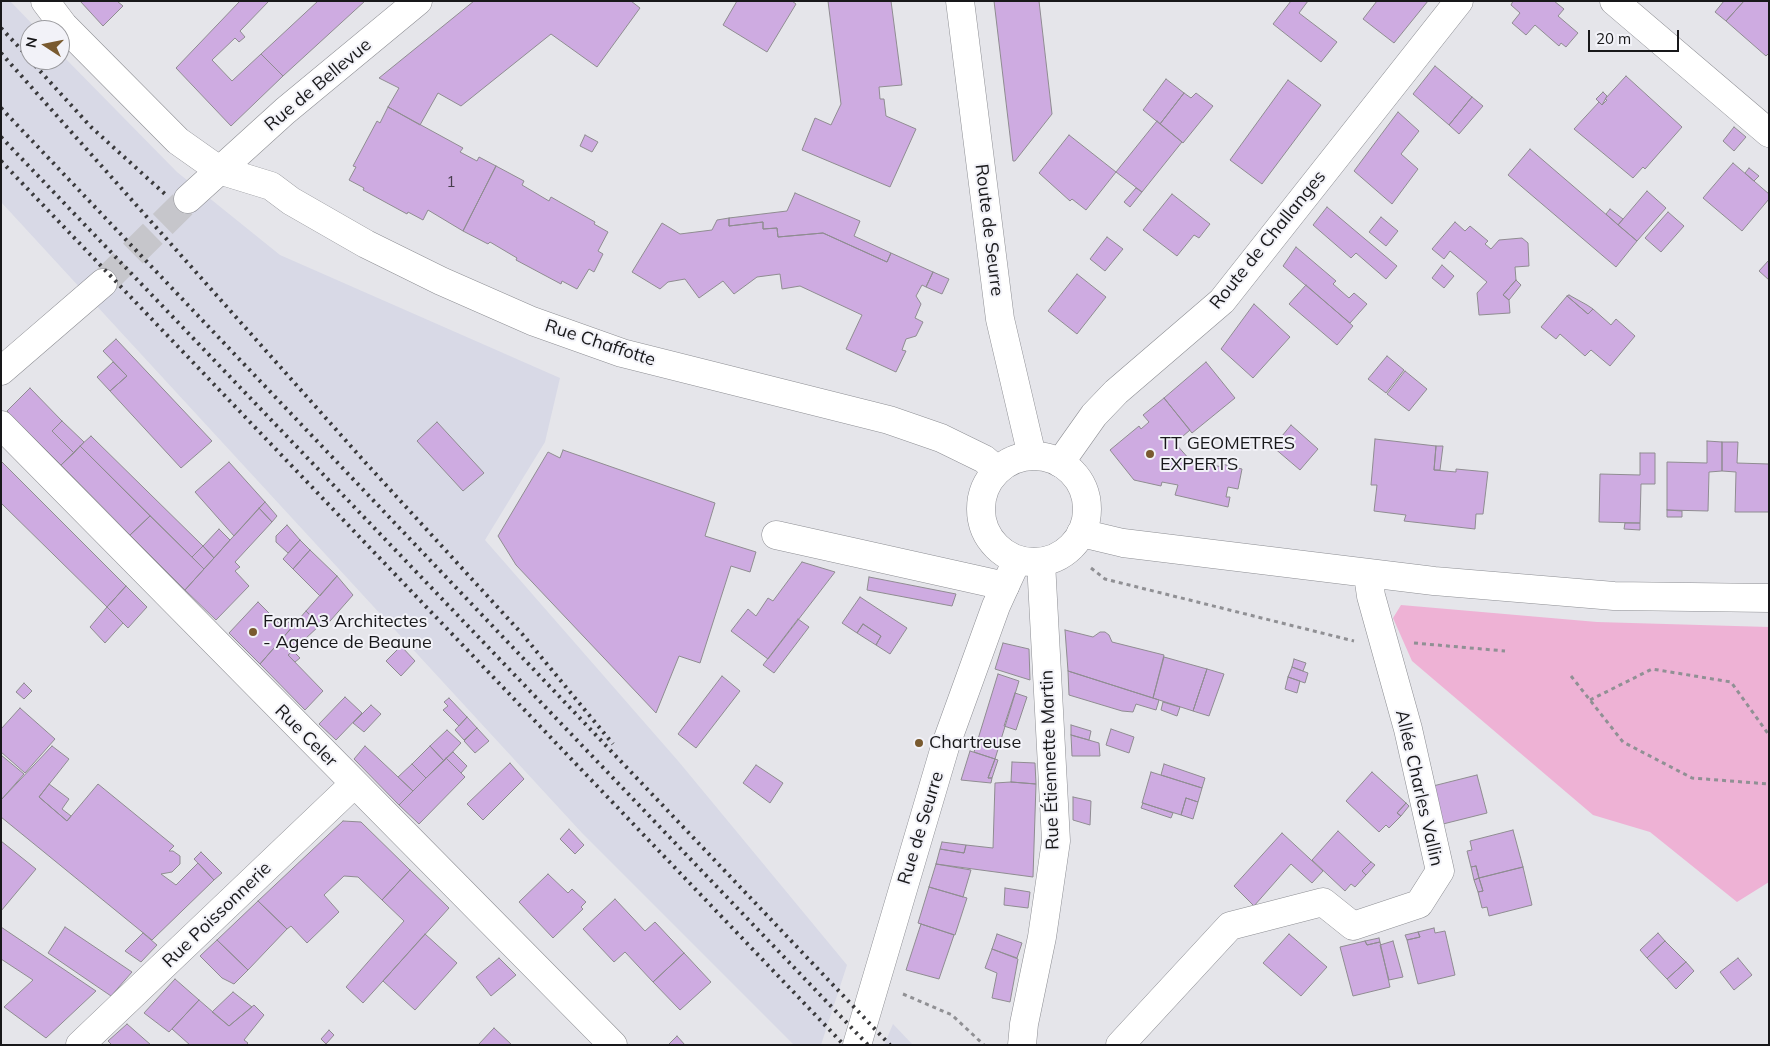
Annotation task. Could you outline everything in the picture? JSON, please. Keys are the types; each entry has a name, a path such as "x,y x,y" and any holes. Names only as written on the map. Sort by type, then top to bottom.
{"street":[{"name":"Rue Chaffotte","path":"45,1 63,25 178,141 219,170 271,186 291,201 366,244 441,281 532,321 622,352 889,420 963,448 984,459 997,470"},
{"name":"Rue de Bellevue","path":"188,199 280,115 418,1"},
{"name":"Route de Seurre","path":"960,1 1000,319 1021,418 1032,456"},
{"name":"Route de Challanges","path":"1060,463 1094,415 1116,392 1222,301 1459,1"},
{"path":"1614,1 1769,133"},
{"path":"1,371 103,283"},
{"name":"Rue Celer","path":"1,425 613,1045"},
{"path":"1032,456 1046,457 1060,463 1079,482 1084,494 1086,521 1081,533 1065,552 1054,559 1029,561 994,545 982,521 983,493 988,481 997,470 1008,463 1032,456"},
{"path":"1081,533 1123,543 1368,575 1614,596 1769,598"},
{"path":"776,535 1005,586"},
{"name":"Rue de Seurre","path":"857,1045 877,982 911,857 970,672 1005,586 1029,561"},
{"name":"Rue Étiennette Martin","path":"1022,1045 1024,1024 1042,937 1056,841 1029,561"},
{"name":"Allée Charles Vallin","path":"1120,1045 1230,926 1323,902 1353,926 1419,904 1440,871 1408,729 1384,649 1368,575"},
{"name":"Rue Poissonnerie","path":"80,1045 354,784"}],"path":[{"path":"1091,568 1105,579 1384,649 1396,641 1505,651"},
{"path":"1590,700 1652,669 1731,682 1769,735"},
{"path":"1572,676 1623,742 1692,778 1769,784"},
{"path":"877,982 952,1015 984,1045"}],"shaded area":[{"path":"1,1 10,1 28,20 20,20 20,70 70,70 70,63 177,172 280,255 560,378 545,442 485,540 679,762 847,965 821,1045 794,1045 582,833 1,202"},
{"path":"1401,605 1597,622 1769,627 1769,882 1737,902 1650,832 1593,815 1412,661 1393,618"},
{"path":"893,1024 913,1045 884,1045"}],"building":[{"path":"80,1 117,1 123,6 103,26"},
{"path":"240,1 269,1 240,31 245,37 239,42 235,38 212,60 232,81 261,54 283,76 231,126 176,68"},
{"path":"318,1 365,1 283,76 261,54"},
{"path":"474,1 631,1 640,8 597,67 551,34 461,106 438,93 420,125 388,107 399,88 379,78"},
{"path":"737,1 792,1 796,4 767,52 723,25"},
{"path":"828,1 891,1 902,85 879,87 880,99 884,99 886,116 916,129 890,187 802,150 815,118 831,125 841,104"},
{"path":"994,1 1039,1 1052,114 1015,161 1013,161"},
{"path":"1291,1 1308,1 1299,13 1337,42 1321,62 1273,24"},
{"path":"1377,1 1428,1 1394,43 1363,19"},
{"path":"1513,1 1554,1 1564,9 1558,16 1578,33 1566,47 1561,43 1559,46 1535,25 1526,35 1512,23 1520,13 1511,5"},
{"path":"1724,1 1744,1 1726,21 1715,12"},
{"path":"1744,1 1769,1 1769,53 1766,56 1726,21"},
{"path":"1435,66 1472,97 1449,125 1413,94"},
{"path":"1626,76 1682,127 1645,169 1643,167 1633,178 1574,129 1599,102 1602,105 1607,100 1605,99"},
{"path":"1166,79 1184,93 1160,124 1143,110"},
{"path":"1288,80 1321,105 1262,184 1230,160"},
{"path":"1603,92 1607,96 1602,105 1596,99"},
{"path":"1184,93 1191,98 1196,93 1213,106 1183,143 1160,124"},
{"path":"1472,97 1483,106 1459,134 1449,125"},
{"path":"388,107 463,148 460,152 477,161 479,157 496,166 463,231 428,210 423,220 408,212 407,214 363,190 364,188 349,180 356,167 353,166 377,121 380,123"},
{"path":"1398,112 1419,131 1401,154 1418,169 1392,204 1354,171"},
{"path":"1157,121 1182,142 1142,192 1116,172"},
{"path":"1734,127 1746,137 1734,151 1723,141"},
{"path":"585,135 598,142 592,152 580,146"},
{"path":"1069,135 1116,172 1086,210 1072,199 1070,201 1039,173"},
{"path":"1530,149 1637,241 1616,267 1508,175"},
{"path":"1733,163 1769,194 1769,199 1742,231 1703,198"},
{"path":"496,166 524,181 522,185 549,201 551,197 595,222 594,224 608,232 598,251 603,254 594,272 589,269 577,289 562,281 561,284 516,260 517,258 490,242 488,244 463,231"},
{"path":"1749,168 1759,176 1754,181 1745,173"},
{"path":"1136,188 1142,192 1130,207 1124,202"},
{"path":"1647,191 1666,208 1637,241 1618,225"},
{"path":"795,193 860,221 854,236 891,253 887,262 823,233 778,237 777,228 763,229 763,222 729,226 729,218 787,211"},
{"path":"1172,194 1210,224 1199,238 1194,235 1177,256 1143,230"},
{"path":"1327,207 1397,266 1386,279 1356,253 1351,258 1313,225"},
{"path":"1610,209 1623,219 1618,225 1606,214"},
{"path":"1668,212 1684,226 1661,252 1645,238"},
{"path":"1381,217 1398,231 1386,246 1369,232"},
{"path":"729,218 729,226 763,222 763,229 777,228 778,237 823,233 887,262 891,253 933,272 926,287 922,285 916,296 921,304 915,318 923,322 916,336 906,339 902,350 906,351 896,372 846,349 862,315 800,286 782,289 780,274 757,277 734,294 723,281 699,298 685,279 668,282 660,289 632,272 662,223 680,234 712,230 717,220"},
{"path":"1455,222 1465,231 1470,226 1488,241 1485,244 1491,249 1499,240 1522,238 1528,243 1529,266 1515,267 1516,280 1503,295 1509,300 1510,313 1479,315 1477,293 1487,282 1450,251 1444,259 1432,249"},
{"path":"1107,237 1123,249 1105,271 1090,259"},
{"path":"1296,247 1336,281 1333,284 1349,298 1354,293 1367,304 1350,323 1283,266"},
{"path":"1769,260 1769,280 1759,271"},
{"path":"1442,265 1454,276 1444,288 1432,278"},
{"path":"933,272 949,279 942,294 926,287"},
{"path":"1077,274 1106,297 1077,334 1048,311"},
{"path":"1516,280 1521,285 1509,300 1503,295"},
{"path":"1306,285 1353,326 1337,345 1289,304"},
{"path":"1569,295 1593,309 1588,314 1567,296"},
{"path":"1567,296 1588,314 1593,309 1611,325 1616,319 1635,336 1610,366 1591,350 1585,356 1560,334 1556,339 1541,327"},
{"path":"1254,304 1290,337 1253,378 1221,349"},
{"path":"116,339 212,441 181,468 110,391 127,376 103,351"},
{"path":"1387,356 1404,370 1386,393 1368,379"},
{"path":"113,362 127,376 110,391 97,377"},
{"path":"1206,362 1235,398 1192,433 1164,398"},
{"path":"1405,371 1427,389 1409,411 1387,394"},
{"path":"30,388 62,421 52,431 74,453 61,465 7,411"},
{"path":"1164,398 1190,430 1175,443 1190,460 1222,467 1222,464 1242,469 1238,489 1228,487 1226,497 1230,497 1228,507 1175,495 1178,485 1162,482 1161,486 1134,480 1110,450 1139,426 1141,429 1149,422 1143,415"},
{"path":"62,421 84,442 74,453 52,431"},
{"path":"437,422 484,473 463,491 417,441"},
{"path":"1291,425 1318,449 1300,470 1273,447"},
{"path":"91,436 203,546 192,557 80,446"},
{"path":"1375,439 1436,446 1434,470 1456,472 1456,469 1488,472 1483,514 1476,514 1475,529 1404,521 1406,515 1374,511 1377,485 1371,485"},
{"path":"1707,441 1722,442 1722,471 1709,472 1708,511 1667,510 1667,462 1707,463"},
{"path":"1722,442 1738,442 1737,463 1769,464 1769,512 1735,512 1736,472 1722,471"},
{"path":"80,446 150,516 130,535 61,465"},
{"path":"1436,446 1443,446 1440,470 1434,470"},
{"path":"563,450 715,503 705,536 756,552 750,572 731,566 700,663 679,656 656,713 516,565 498,536 548,452 560,458"},
{"path":"1640,453 1655,453 1655,484 1641,484 1640,523 1599,522 1600,474 1640,475"},
{"path":"1,461 126,586 107,607 1,503"},
{"path":"229,462 265,502 234,536 195,492"},
{"path":"265,502 277,516 272,522 259,508"},
{"path":"259,508 272,522 235,562 240,567 235,571 249,586 216,620 185,590"},
{"path":"1667,510 1682,511 1682,517 1667,517"},
{"path":"150,516 204,569 185,590 130,535"},
{"path":"1625,523 1640,523 1640,530 1624,529"},
{"path":"287,525 300,540 288,553 276,542 276,536"},
{"path":"219,529 230,540 214,558 203,546"},
{"path":"300,540 310,550 293,569 283,559"},
{"path":"203,546 214,558 204,569 192,557"},
{"path":"310,550 337,576 320,596 293,569"},
{"path":"802,562 835,572 768,659 731,631 748,609 756,616 768,598 773,601"},
{"path":"337,576 353,595 323,629 306,611"},
{"path":"869,577 956,594 952,606 867,590"},
{"path":"126,586 147,607 128,628 107,607"},
{"path":"860,597 907,628 890,654 876,645 881,636 863,624 857,633 842,623"},
{"path":"258,602 283,627 291,620 295,624 260,664 229,633"},
{"path":"107,607 123,623 105,643 90,627"},
{"path":"306,611 320,625 288,655 323,691 305,710 260,664"},
{"path":"798,619 809,627 774,673 763,665"},
{"path":"863,624 881,636 876,645 857,633"},
{"path":"1065,630 1093,637 1100,632 1105,632 1109,635 1112,642 1164,655 1153,698 1068,671"},
{"path":"1003,643 1029,649 1030,680 995,669"},
{"path":"401,646 415,661 401,676 386,661"},
{"path":"293,651 300,658 295,662 288,655"},
{"path":"1164,657 1207,669 1193,711 1153,698"},
{"path":"1294,659 1306,663 1303,671 1292,667"},
{"path":"1292,667 1308,673 1305,683 1288,677"},
{"path":"1207,669 1224,674 1209,716 1193,711"},
{"path":"1068,671 1159,700 1156,710 1136,704 1133,712 1122,711 1069,695"},
{"path":"998,674 1019,681 995,759 974,752"},
{"path":"722,676 740,691 696,748 678,734"},
{"path":"1288,677 1300,681 1297,693 1285,689"},
{"path":"24,683 32,691 24,699 16,692"},
{"path":"1015,693 1027,697 1016,730 1004,726"},
{"path":"345,697 362,713 336,740 319,724"},
{"path":"449,698 467,717 459,726 443,710 448,706 444,702"},
{"path":"1163,702 1180,707 1177,716 1161,710"},
{"path":"371,705 381,714 364,732 353,723"},
{"path":"20,708 55,739 25,773 1,752 1,729"},
{"path":"467,717 477,728 464,740 455,730"},
{"path":"1071,725 1091,731 1089,740 1071,735"},
{"path":"477,728 489,741 475,753 464,741"},
{"path":"1111,729 1134,737 1129,753 1106,745"},
{"path":"447,730 461,743 444,761 430,746"},
{"path":"1071,735 1099,743 1100,756 1072,756"},
{"path":"52,746 69,759 39,797 67,821 98,784 174,846 169,851 173,851 180,856 180,864 172,872 161,874 176,885 198,863 214,880 152,940 1,817 1,800"},
{"path":"365,746 413,791 399,805 354,759"},
{"path":"430,746 444,761 426,778 412,764"},
{"path":"970,751 995,759 988,778 992,778 991,783 961,780"},
{"path":"453,752 467,766 461,773 446,758"},
{"path":"1,755 24,774 1,800"},
{"path":"446,758 465,777 419,824 399,805"},
{"path":"995,759 998,760 992,778 988,778"},
{"path":"1012,762 1035,763 1036,784 1011,782"},
{"path":"510,763 524,779 483,820 467,804"},
{"path":"412,764 426,778 413,791 398,777"},
{"path":"1164,764 1205,778 1202,788 1161,775"},
{"path":"756,765 783,783 770,803 743,783"},
{"path":"1151,772 1202,788 1198,802 1186,798 1181,815 1142,803"},
{"path":"1372,772 1406,803 1397,813 1401,816 1389,828 1386,825 1379,832 1346,801"},
{"path":"1477,775 1487,813 1443,824 1433,786"},
{"path":"995,783 1036,784 1033,877 936,864 940,849 964,853 966,845 993,848"},
{"path":"49,784 69,799 62,809 71,816 67,821 39,797"},
{"path":"1073,797 1091,801 1090,825 1073,820"},
{"path":"1186,798 1198,802 1193,819 1181,815"},
{"path":"1143,803 1173,813 1171,818 1141,808"},
{"path":"1406,803 1409,806 1401,816 1397,813"},
{"path":"343,821 361,822 410,870 382,900 358,877 344,876 324,895 339,912 307,943 291,926 287,929 258,901"},
{"path":"569,829 584,845 575,854 560,839"},
{"path":"1513,830 1523,867 1479,878 1476,866 1471,867 1467,851 1472,850 1470,841"},
{"path":"1338,831 1371,862 1362,871 1366,875 1355,887 1351,884 1345,891 1312,860"},
{"path":"1282,833 1323,871 1312,883 1291,864 1254,906 1234,886"},
{"path":"1,841 36,869 1,911"},
{"path":"942,842 966,845 964,853 940,849"},
{"path":"201,852 222,873 214,880 194,859"},
{"path":"1371,862 1375,865 1366,875 1362,871"},
{"path":"936,864 971,870 963,897 929,887"},
{"path":"1476,866 1479,878 1474,880 1471,867"},
{"path":"1523,867 1532,905 1489,916 1487,907 1482,908 1478,892 1483,891 1479,878"},
{"path":"410,870 449,908 363,1003 346,987 404,921 382,900"},
{"path":"548,874 568,893 572,889 586,902 581,907 583,909 553,938 519,902"},
{"path":"1479,878 1483,891 1478,892 1474,880"},
{"path":"929,887 967,898 955,935 918,923"},
{"path":"1005,888 1030,892 1028,908 1004,905"},
{"path":"615,899 645,931 655,922 684,953 653,982 625,952 614,962 583,929"},
{"path":"258,901 287,929 248,970 217,940"},
{"path":"921,924 954,935 939,979 906,970"},
{"path":"1,927 96,991 46,1038 4,1007 33,980 1,959"},
{"path":"65,927 132,972 111,996 48,953"},
{"path":"1434,928 1435,933 1445,931 1455,975 1418,984 1407,940 1420,937 1418,932"},
{"path":"1418,932 1420,937 1407,940 1405,935"},
{"path":"143,933 157,945 141,962 125,951"},
{"path":"1658,933 1665,941 1647,958 1640,950"},
{"path":"425,934 457,963 415,1010 383,981"},
{"path":"997,934 1022,943 1017,958 992,949"},
{"path":"1289,934 1327,967 1301,996 1263,963"},
{"path":"1379,938 1380,942 1367,945 1365,941"},
{"path":"217,940 248,970 234,984 222,978 200,956"},
{"path":"1365,941 1367,945 1380,942 1390,987 1353,996 1340,947"},
{"path":"1393,941 1403,977 1389,980 1380,945"},
{"path":"1665,941 1686,962 1667,979 1647,958"},
{"path":"992,949 1018,959 1010,1002 992,998 997,973 985,968"},
{"path":"684,953 711,982 680,1010 653,982"},
{"path":"499,958 516,975 491,996 476,977"},
{"path":"1738,958 1752,975 1734,990 1720,972"},
{"path":"1686,962 1694,971 1676,989 1667,979"},
{"path":"175,979 199,1000 169,1032 144,1013"},
{"path":"233,992 252,1007 229,1026 212,1012"},
{"path":"199,1000 229,1026 254,1005 264,1015 244,1040 248,1043 246,1045 190,1045 172,1029"},
{"path":"127,1024 151,1045 112,1045 108,1041"},
{"path":"494,1028 512,1045 478,1045"},
{"path":"329,1030 334,1035 326,1044 321,1039"},
{"path":"677,1036 685,1045 668,1045"}],"tunnel":[{"path":"103,283 188,199"}],"railway":[{"path":"1,28 20,48"},
{"path":"1,53 364,461 523,635 613,744"},
{"path":"39,70 91,127 166,195"},
{"path":"1,108 890,1045"},
{"path":"1,137 868,1045"},
{"path":"1,161 844,1045"}],"place":[{"name":"TT GEOMETRES EXPERTS","path":"1150,454"},
{"name":"FormA3 Architectes - Agence de Beaune","path":"253,632"},
{"name":"Chartreuse","path":"919,743"}]}
